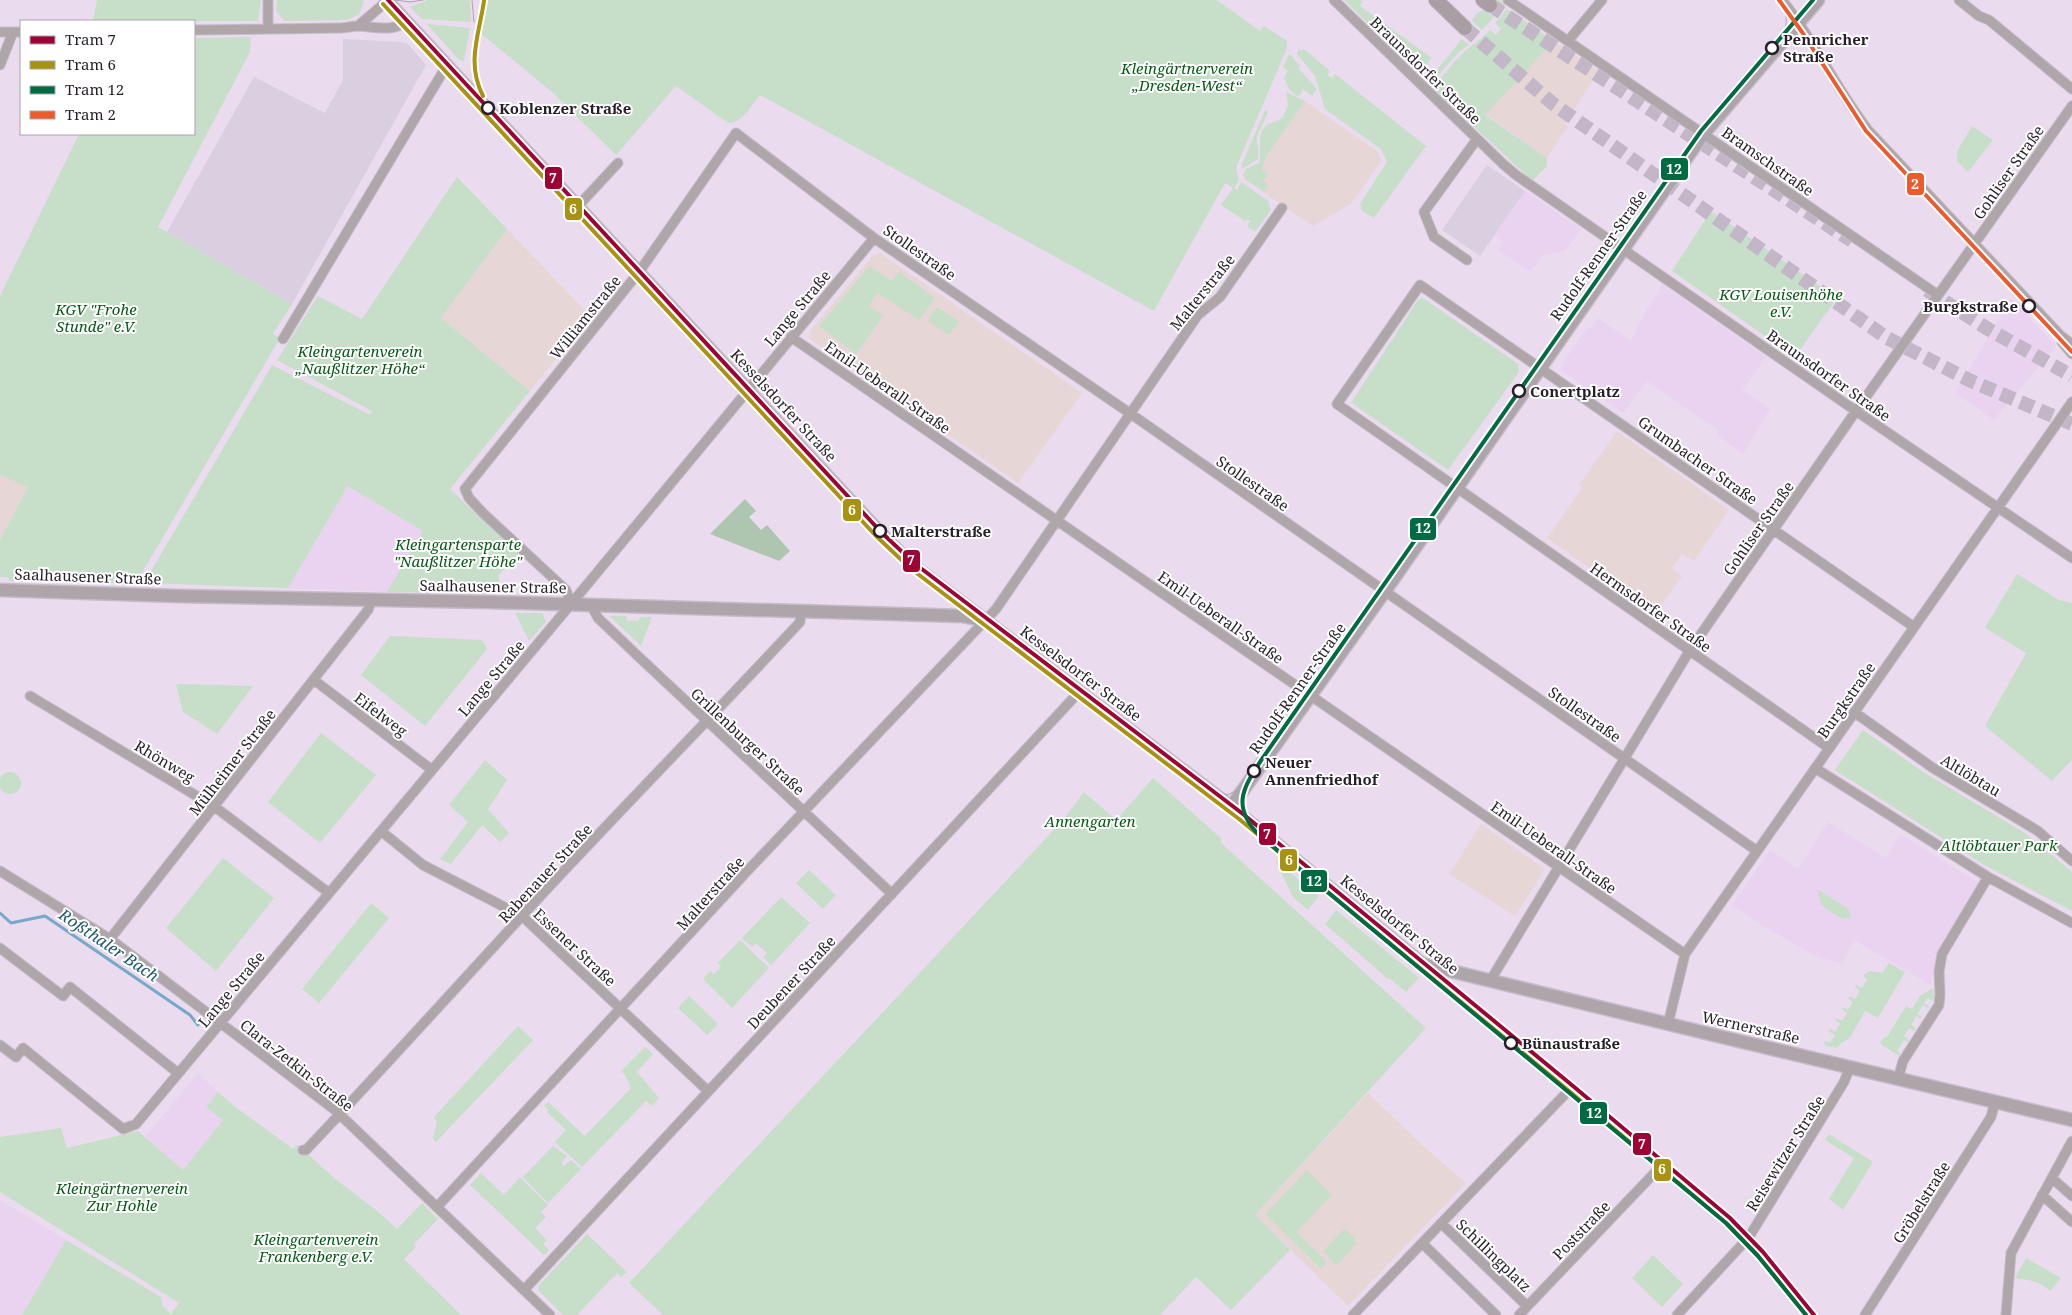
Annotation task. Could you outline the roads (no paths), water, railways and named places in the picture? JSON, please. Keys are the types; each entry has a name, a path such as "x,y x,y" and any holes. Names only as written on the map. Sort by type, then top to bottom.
{"main road":[{"path":"1436,0 1465,28"}],"street":[{"path":"268,0 268,29"},
{"name":"Braunsdorfer Straße","path":"1334,0 1476,139 1516,175 2072,558"},
{"name":"Bramschstraße","path":"1508,0 1938,295"},
{"path":"1568,41 1602,0"},
{"path":"1782,0 1799,22 1840,92 1868,130 2062,336 2072,344"},
{"name":"Rudolf-Renner-Straße","path":"1540,368 1622,248 1704,134 1818,0"},
{"path":"1960,0 1979,16 1989,20 2072,89"},
{"path":"358,26 386,1"},
{"name":"Kesselsdorfer Straße","path":"386,1 880,533 912,565 1231,807 1572,1087 1748,1239 1811,1315"},
{"path":"195,30 339,28 358,26 383,28 400,26 406,22"},
{"path":"0,32 17,32 0,65"},
{"path":"283,339 431,88 447,65"},
{"name":"Gohliser Straße","path":"1490,981 1690,650 2072,106"},
{"name":"Stollestraße","path":"736,133 874,238 1757,851"},
{"name":"Williamstraße","path":"571,604 566,590 468,498 465,489 639,272 736,133"},
{"name":"Braunsdorfer Straße","path":"1467,260 1434,237 1424,212 1476,139"},
{"path":"578,206 618,164"},
{"name":"Malterstraße","path":"437,1207 996,608 1198,315 1220,297 1282,208"},
{"name":"Lange Straße","path":"0,1045 16,1056 22,1048 123,1129 136,1124 874,238"},
{"path":"1420,285 1540,368 1456,488 1337,404 1420,285"},
{"path":"2062,336 2062,342 2072,354"},
{"name":"Emil-Ueberall-Straße","path":"791,337 1685,954"},
{"name":"Grumbacher Straße","path":"1540,368 1914,627"},
{"name":"Burgkstraße","path":"1668,1024 1685,954 2072,402"},
{"name":"Rudolf-Renner-Straße","path":"1231,807 1456,488"},
{"name":"Hermsdorfer Straße","path":"1456,488 1829,748"},
{"name":"Saalhausener Straße","path":"0,590 591,604 962,616 985,621"},
{"name":"Mülheimer Straße","path":"110,939 314,680 368,610 372,600"},
{"name":"Grillenburger Straße","path":"591,604 598,618 661,679 892,894"},
{"name":"Rabenauer Straße","path":"303,1150 306,1150 340,1114 522,916 800,622 801,611"},
{"name":"Eifelweg","path":"314,680 432,770"},
{"name":"Deubener Straße","path":"524,1290 1079,692"},
{"name":"Rhönweg","path":"30,696 215,807 329,893"},
{"name":"Altlöbtau","path":"1854,712 1933,768 2038,831 2072,861"},
{"path":"1815,768 1988,878 2072,922"},
{"name":"Essener Straße","path":"381,831 423,865 522,916 708,1091"},
{"name":"Clara-Zetkin-Straße","path":"0,871 110,939 340,1114 550,1315"},
{"path":"1898,1079 1903,1061 1938,1004 1940,994 1939,972 1942,954 1988,878"},
{"path":"0,948 63,996 70,987 178,1073"},
{"name":"Wernerstraße","path":"1422,964 2072,1120"},
{"name":"Reisewitzer Straße","path":"1677,1315 1748,1239 1844,1082 1850,1067"},
{"path":"1352,1315 1572,1087"},
{"name":"Gröbelstraße","path":"1865,1315 1991,1116 1995,1102"},
{"path":"2006,1315 2011,1253 2072,1141"},
{"name":"Poststraße","path":"1519,1315 1663,1164"},
{"path":"2052,1178 2072,1196"},
{"path":"2042,1195 2072,1222"},
{"name":"Schillingplatz","path":"1441,1223 1527,1306"},
{"path":"1422,1243 1496,1315"}],"waterway":[{"name":"Roßthaler Bach","path":"0,913 11,923 45,916 190,1015 198,1025"}],"tunnel":[{"path":"1490,5 1852,241"},
{"path":"1465,28 1552,103 1887,338 1971,381 2072,424"},
{"path":"1927,290 1988,329 2072,376"}],"tram line":[{"name":"7","path":"388,0 881,532 914,563 1243,814 1573,1086 1730,1218 1763,1252 1814,1315"},
{"path":"395,0 410,2 423,0"},
{"path":"472,0 474,22"},
{"name":"2","path":"1779,0 1866,131 2072,352"},
{"name":"12","path":"1806,1315 1758,1256 1726,1223 1259,835 1250,825 1245,815 1243,797 1245,788 1262,759 1701,131 1813,0"},
{"name":"6","path":"483,96 475,72 475,49 484,1"},
{"name":"6","path":"383,4 876,536 910,568 1239,819 1569,1091 1726,1223 1758,1256 1806,1315"},
{"path":"1777,43 1786,25 1786,15 1782,4"},
{"path":"1199,782 1227,795 1242,788 1251,778"}],"place":[{"name":"Pennricher Straße","path":"1772,48"},
{"name":"Koblenzer Straße","path":"488,108"},
{"name":"Burgkstraße","path":"2029,306"},
{"name":"Conertplatz","path":"1519,391"},
{"name":"Malterstraße","path":"880,531"},
{"name":"Neuer Annenfriedhof","path":"1254,771"},
{"name":"Bünaustraße","path":"1511,1043"}],"park label":[{"name":"Kleingärtnerverein „Dresden-West“","path":"1187,76"},
{"name":"KGV Louisenhöhe e.V.","path":"1781,302"},
{"name":"KGV \"Frohe Stunde\" e.V.","path":"96,318"},
{"name":"Kleingartenverein „Naußlitzer Höhe“","path":"360,360"},
{"name":"Kleingartensparte \"Naußlitzer Höhe\"","path":"458,552"},
{"name":"Annengarten","path":"1090,821"},
{"name":"Altlöbtauer Park","path":"1999,845"},
{"name":"Kleingärtnerverein Zur Hohle","path":"122,1196"},
{"name":"Kleingartenverein Frankenberg e.V.","path":"316,1248"}]}
